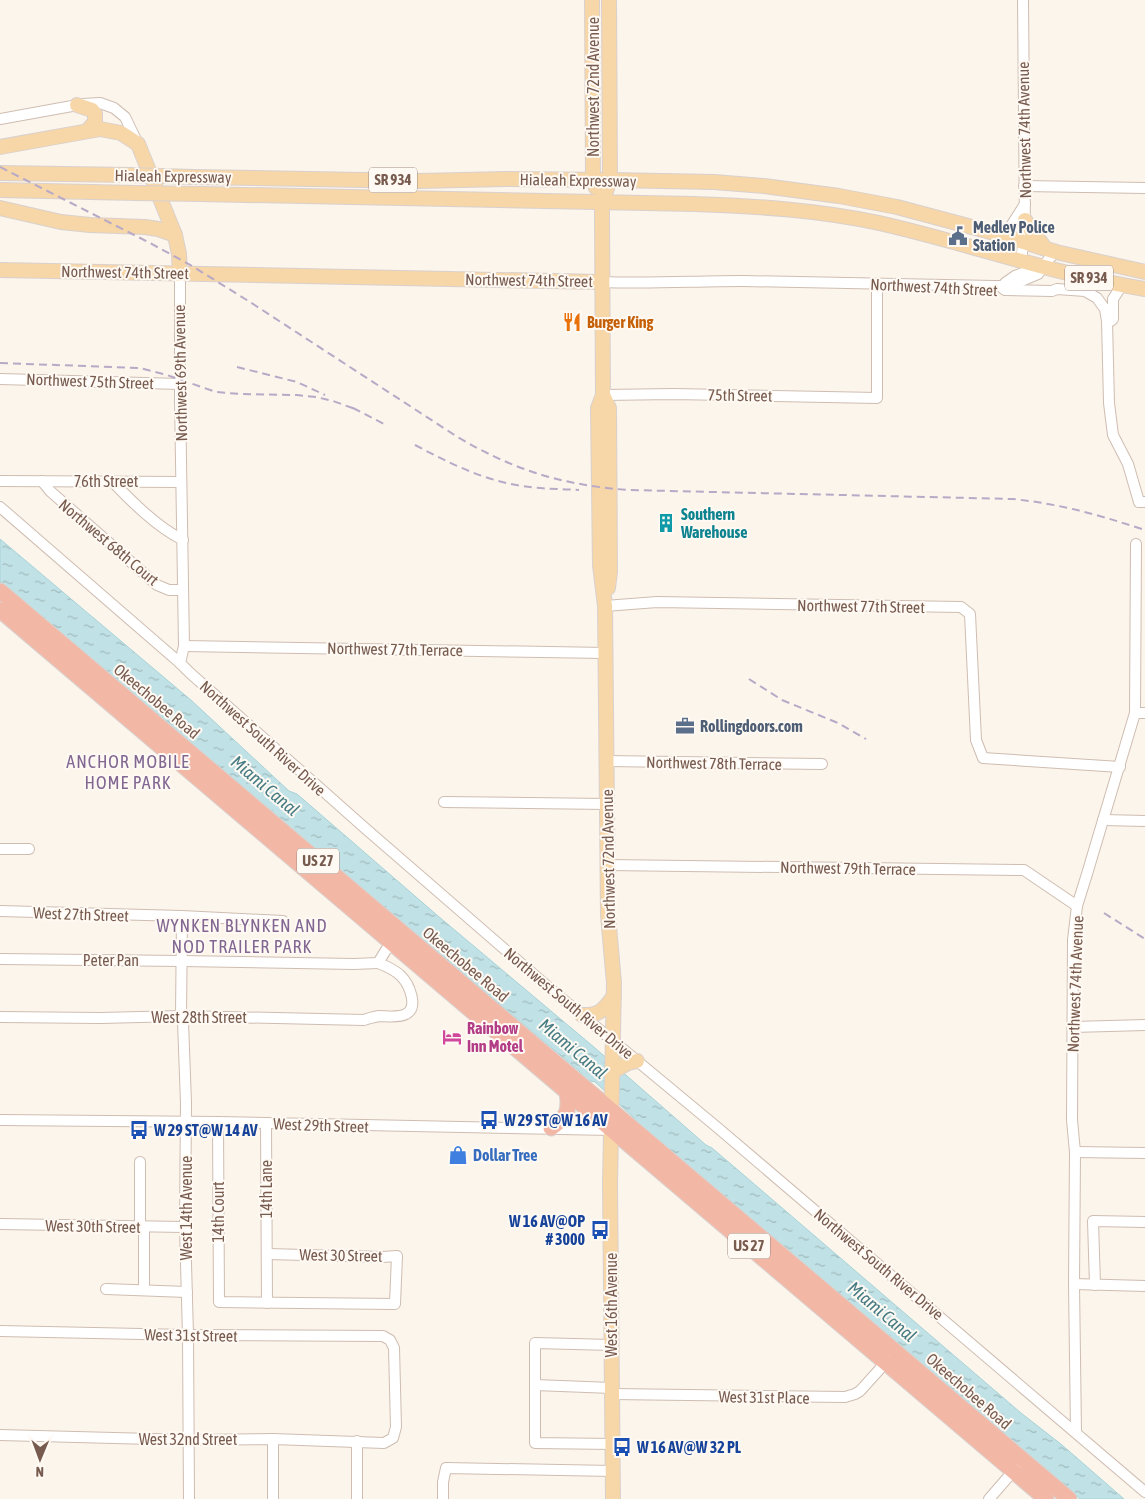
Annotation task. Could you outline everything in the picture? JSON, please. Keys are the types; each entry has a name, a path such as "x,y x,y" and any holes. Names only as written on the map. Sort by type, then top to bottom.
{"highway":[{"name":"Okeechobee Road","path":"2,598 392,944 612,1130 891,1357"},
{"name":"Okeechobee Road","path":"2,598 613,1106 891,1357 1018,1466 1069,1499"},
{"path":"551,1128 562,1121 567,1114 569,1102 567,1092"},
{"name":"Okeechobee Road","path":"1018,1466 1046,1499"}],"main road":[{"name":"Northwest 72nd Avenue","path":"592,0 593,180 602,202"},
{"name":"Northwest 72nd Avenue","path":"609,0 610,180 602,202 602,282 603,395 609,408 610,572 605,606 608,915 614,996 613,1106"},
{"path":"592,20 600,32 600,60 602,67 609,74"},
{"path":"77,105 92,110 95,114 95,122 88,130"},
{"path":"0,147 100,129 110,130 126,136 138,144"},
{"name":"Northwest 69th Avenue","path":"138,144 175,235 179,254 180,274"},
{"name":"Hialeah Expressway","path":"0,173 429,181 498,179 731,183 808,191 896,207 1050,250 1145,272"},
{"name":"Hialeah Expressway","path":"0,190 602,202 791,209 879,223 1043,266 1145,289"},
{"path":"0,208 67,223 145,227 175,235"},
{"path":"145,227 156,221 165,210"},
{"path":"1025,220 1034,235 1050,250"},
{"name":"Northwest 74th Street","path":"0,270 602,282"},
{"path":"582,1015 592,1015 601,1012 614,996"},
{"path":"612,1066 632,1062"},
{"name":"West 16th Avenue","path":"613,1106 610,1184 613,1499"}],"street":[{"name":"Northwest 74th Avenue","path":"1021,260 1025,220 1023,0"},
{"name":"Northwest 69th Avenue","path":"0,119 77,105 100,103 114,108 125,117 138,144"},
{"path":"1024,186 1145,188"},
{"path":"998,234 1011,226 1025,204"},
{"path":"1007,284 1015,276 1043,266 1050,250"},
{"name":"Northwest 69th Avenue","path":"180,274 184,646 180,663"},
{"name":"Northwest 74th Street","path":"602,282 664,284 740,281 1007,284 1053,286 1057,289"},
{"name":"75th Street","path":"603,395 878,398 877,284"},
{"name":"Northwest 74th Street","path":"1007,284 1005,290 1052,291 1057,289 1088,292 1102,304 1106,312 1107,329"},
{"path":"1122,285 1113,299 1113,319 1107,329 1110,414 1113,434 1128,464 1139,502 1145,502"},
{"name":"Northwest 75th Street","path":"0,379 180,384"},
{"name":"76th Street","path":"0,480 182,482"},
{"name":"Northwest 68th Court","path":"42,481 50,491 157,585 169,590 183,590"},
{"path":"112,481 124,494 170,533 183,540"},
{"name":"Northwest South River Drive","path":"0,507 180,663 369,832 613,1040 632,1062 718,1128 1145,1492"},
{"name":"Northwest 74th Avenue","path":"1076,1432 1075,1152 1072,1120 1073,940 1077,906 1120,767 1140,713 1136,544"},
{"name":"Northwest 77th Street","path":"605,606 657,602 961,607 970,614 976,740 983,758 1120,767"},
{"name":"Northwest 77th Terrace","path":"184,646 606,653"},
{"name":"Northwest 78th Terrace","path":"606,761 822,764"},
{"path":"444,802 607,804"},
{"path":"1103,820 1145,821"},
{"path":"0,849 29,849"},
{"name":"Northwest 79th Terrace","path":"608,865 1024,870 1077,906"},
{"name":"West 27th Street","path":"0,911 283,921"},
{"name":"West 14th Avenue","path":"182,916 181,1016 183,1022 186,1122 185,1227 190,1440 189,1499"},
{"path":"378,962 392,944"},
{"name":"Peter Pan","path":"0,960 354,964 378,962"},
{"name":"West 28th Street","path":"0,1016 100,1018 181,1016 364,1020 377,1016 405,1015 410,1010 412,1003 411,994 405,980 378,962"},
{"path":"1073,1027 1145,1025"},
{"name":"West 29th Street","path":"0,1120 218,1122 612,1130"},
{"name":"14th Court","path":"218,1122 219,1302 267,1303"},
{"name":"14th Lane","path":"266,1123 267,1303"},
{"path":"1075,1152 1145,1153"},
{"path":"140,1162 144,1290"},
{"path":"1095,1284 1093,1221 1145,1222"},
{"name":"West 30th Street","path":"0,1224 185,1227"},
{"name":"West 30 Street","path":"267,1254 396,1256 396,1304 267,1303"},
{"path":"1074,1284 1145,1286"},
{"path":"106,1289 187,1292"},
{"name":"West 31st Street","path":"0,1331 188,1335 383,1336 390,1340 394,1348 396,1427 393,1438 384,1442 376,1442"},
{"path":"612,1345 535,1343 535,1443 612,1444"},
{"name":"West 31st Place","path":"536,1385 612,1391 845,1397 860,1391 891,1357"},
{"name":"West 32nd Street","path":"0,1435 376,1442"},
{"path":"273,1439 273,1499"},
{"path":"357,1442 357,1499"},
{"path":"989,1499 1018,1466"},
{"path":"443,1499 443,1482 446,1468 613,1471"}],"water":[{"name":"Miami Canal","path":"0,539 192,701 289,791 297,794 706,1145 712,1148 1124,1499 1080,1499 634,1120 595,1082 586,1080 579,1071 0,582"}],"railway":[{"path":"0,167 192,266 456,436 498,458 539,474 581,484 628,490 1013,499 1080,511 1145,530"},
{"path":"0,363 140,368 216,392 316,397 358,410"},
{"path":"237,367 297,382 325,395"},
{"path":"353,408 386,425"},
{"path":"415,445 454,464 494,480 529,487 579,490"},
{"path":"749,679 782,700 838,723 866,739"},
{"path":"1104,913 1145,939"}],"place":[{"name":"Medley Police Station","path":"958,236"},
{"name":"Burger King","path":"572,322"},
{"name":"Southern Warehouse","path":"666,523"},
{"name":"Rollingdoors.com","path":"685,726"},
{"name":"Rainbow Inn Motel","path":"452,1037"},
{"name":"W 29 ST@W 16 AV","path":"489,1120"},
{"name":"W 29 ST@W 14 AV","path":"139,1130"},
{"name":"Dollar Tree","path":"458,1155"},
{"name":"W 16 AV@OP # 3000","path":"600,1230"},
{"name":"W 16 AV@W 32 PL","path":"622,1447"}],"district":[{"name":"ANCHOR MOBILE HOME PARK","path":"128,772"},
{"name":"WYNKEN BLYNKEN AND NOD TRAILER PARK","path":"242,936"}]}
